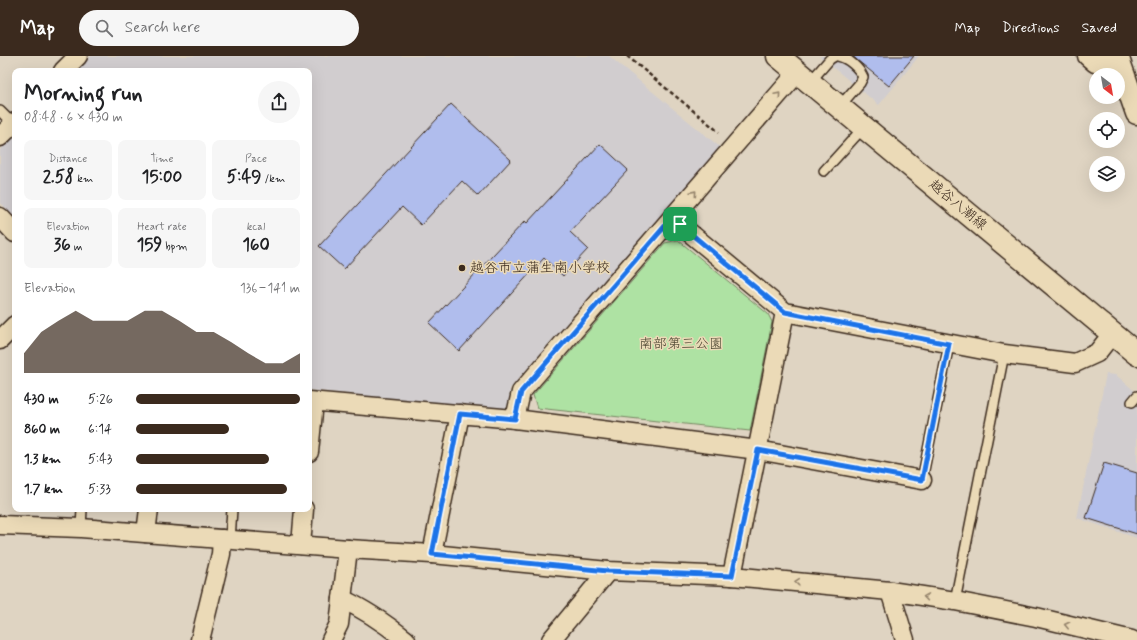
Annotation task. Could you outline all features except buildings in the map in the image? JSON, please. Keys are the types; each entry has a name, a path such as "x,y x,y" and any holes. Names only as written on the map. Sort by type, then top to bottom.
{"main road":[{"name":"越谷八潮線","path":"778,56 1137,354"},
{"path":"1118,57 1137,113"}],"street":[{"path":"66,68 78,56"},
{"path":"1087,56 1095,63 1118,57"},
{"path":"515,419 521,392 735,145 804,77"},
{"path":"0,137 12,125"},
{"path":"0,217 12,230"},
{"path":"672,218 738,268 785,312 1004,354 1075,363 1097,353 1112,334"},
{"path":"732,576 785,312"},
{"path":"0,340 12,328"},
{"path":"312,402 515,419 758,450 922,480"},
{"path":"432,554 460,414"},
{"path":"146,533 149,512"},
{"path":"301,545 304,512"},
{"path":"0,525 81,528 226,540 432,554 608,571 732,576 890,591 955,601 1132,640"},
{"path":"200,640 221,554 226,540"},
{"path":"331,640 338,624 348,549"},
{"path":"551,640 608,571"},
{"path":"890,591 905,640"},
{"path":"342,600 361,608 388,625 406,640"}],"lane":[{"path":"804,77 835,56"},
{"path":"838,56 853,64 860,71 863,77 860,83 839,107"},
{"path":"0,111 12,121"},
{"path":"824,170 864,127"},
{"path":"922,480 949,344"},
{"path":"955,601 1004,354"},
{"path":"81,528 82,512"},
{"path":"226,540 231,512"}],"path":[{"path":"627,56 735,145"}],"shaded area":[{"name":"越谷市立蒲生南小学校","path":"91,56 609,56 721,148 510,389 509,410 312,390 312,68 79,68"},
{"path":"819,56 919,56 879,105"},
{"path":"12,138 12,215 0,202 0,150"},
{"path":"1106,374 1116,375 1137,393 1137,538 1077,518"}],"green space":[{"name":"南部第三公園","path":"678,240 768,314 772,322 750,431 537,408 533,395 665,243"}],"place":[{"name":"越谷市立蒲生南小学校","path":"462,268"}],"route":[{"path":"672,218 680,224 785,312 949,344 922,480 758,450 732,576 608,571 432,554 460,414 515,419 521,392 672,218"}]}
